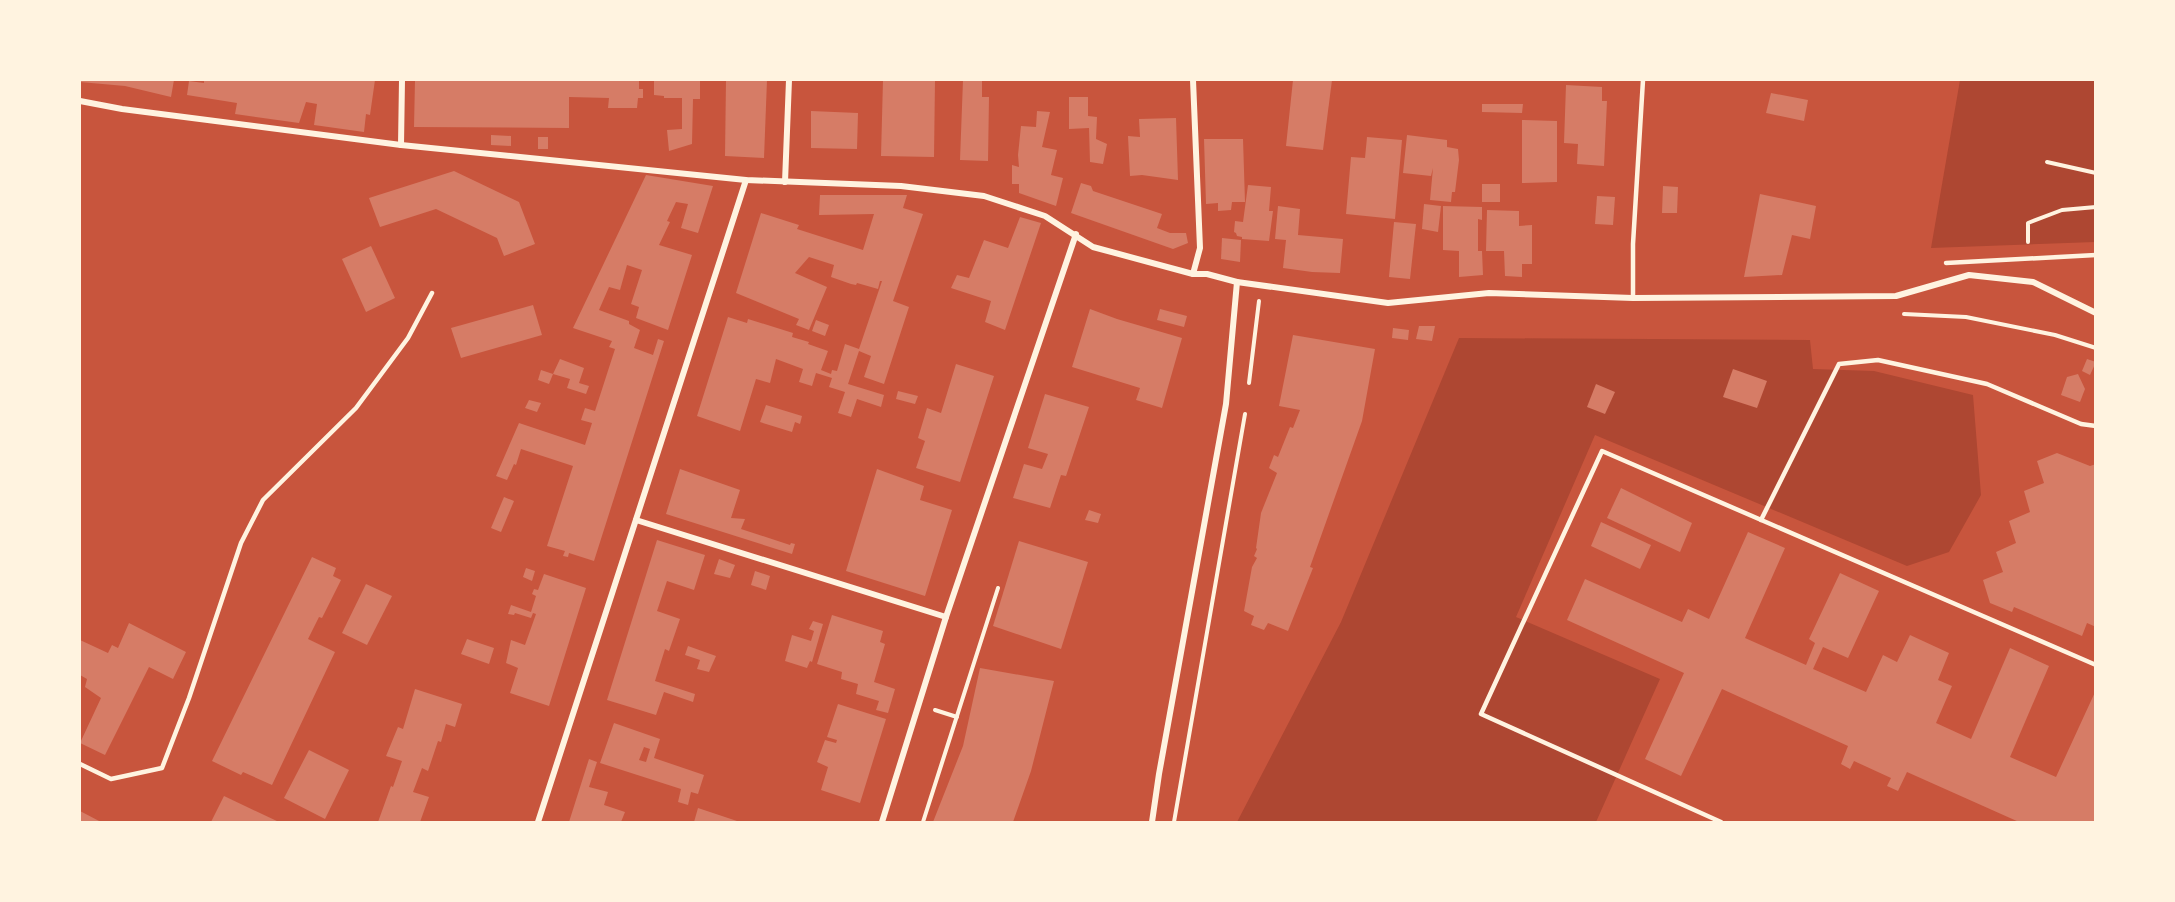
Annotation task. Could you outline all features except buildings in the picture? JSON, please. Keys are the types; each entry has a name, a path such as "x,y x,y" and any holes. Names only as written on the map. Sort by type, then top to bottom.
{"street":[{"path":"401,144 402,80"},
{"path":"785,182 789,80"},
{"path":"1193,80 1200,248 1193,274"},
{"path":"80,101 122,109 401,144 746,180 901,186 984,196 1045,216 1094,247 1193,274 1206,274 1237,282 1388,303 1489,293 1633,298 1896,296 1969,275 2033,282 2096,313"},
{"path":"538,822 746,180"},
{"path":"882,822 946,617 1076,234"},
{"path":"1152,822 1226,404 1237,282"},
{"path":"636,520 946,617"}],"lane":[{"path":"1633,298 1633,244 1644,80"},
{"path":"1946,263 2096,255"},
{"path":"80,764 111,779 162,768 189,698 241,543 263,500 356,408 408,338 432,293"},
{"path":"1761,520 1839,364 1878,360 1988,384 2081,424 2096,426"},
{"path":"1721,822 1481,714 1602,451 2096,665"}],"path":[{"path":"2046,162 2096,173"},
{"path":"2028,223 2062,210 2096,207"},
{"path":"1896,314 1966,317 2055,334 2096,348"},
{"path":"923,822 998,588"}],"shaded area":[{"path":"1960,80 2095,80 2095,242 1931,248"},
{"path":"1459,338 1810,340 1813,369 1874,371 1973,395 1981,495 1949,552 1907,566 1595,435 1516,617 1660,679 1596,822 1237,822 1341,622"}]}
